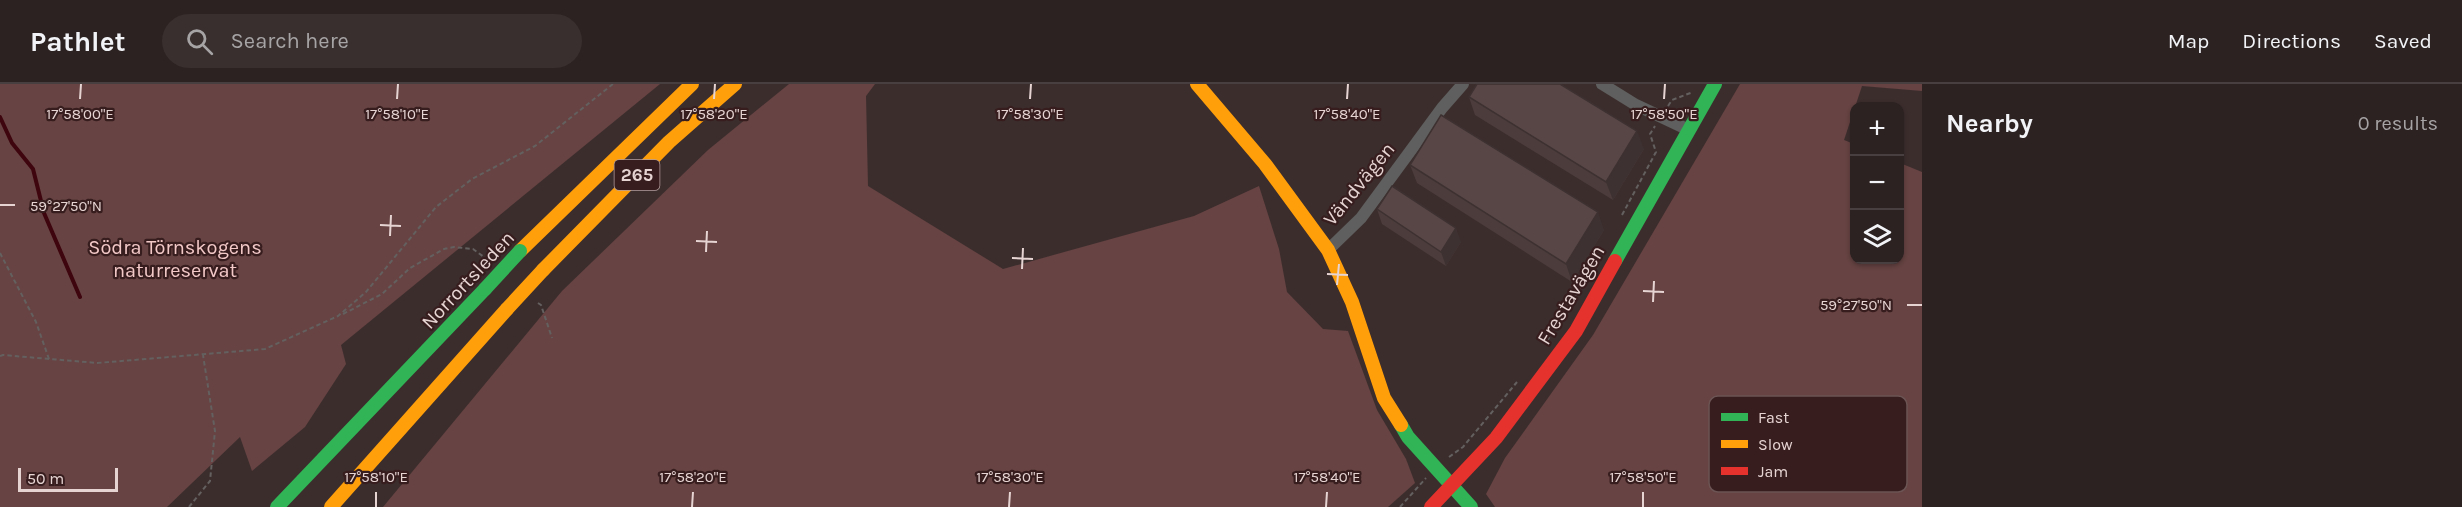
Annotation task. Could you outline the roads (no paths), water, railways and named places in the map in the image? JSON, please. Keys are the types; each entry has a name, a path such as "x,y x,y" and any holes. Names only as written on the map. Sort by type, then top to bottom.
{"main road":[{"name":"Norrortsleden","path":"277,507 431,348 520,251 692,84"},
{"name":"265","path":"332,507 543,270 669,142 735,84"},
{"path":"1197,84 1265,164 1328,250 1352,302 1384,398 1408,438 1471,507"},
{"name":"Frestavägen","path":"1431,507 1496,438 1576,331 1715,84"}],"street":[{"name":"Vändvägen","path":"1328,250 1361,218 1442,108 1463,84"},
{"path":"1602,84 1689,130"}],"waterway":[{"path":"0,117 12,143 33,169 44,213 80,297"}],"park label":[{"name":"Södra Törnskogens naturreservat","path":"175,258"}]}
